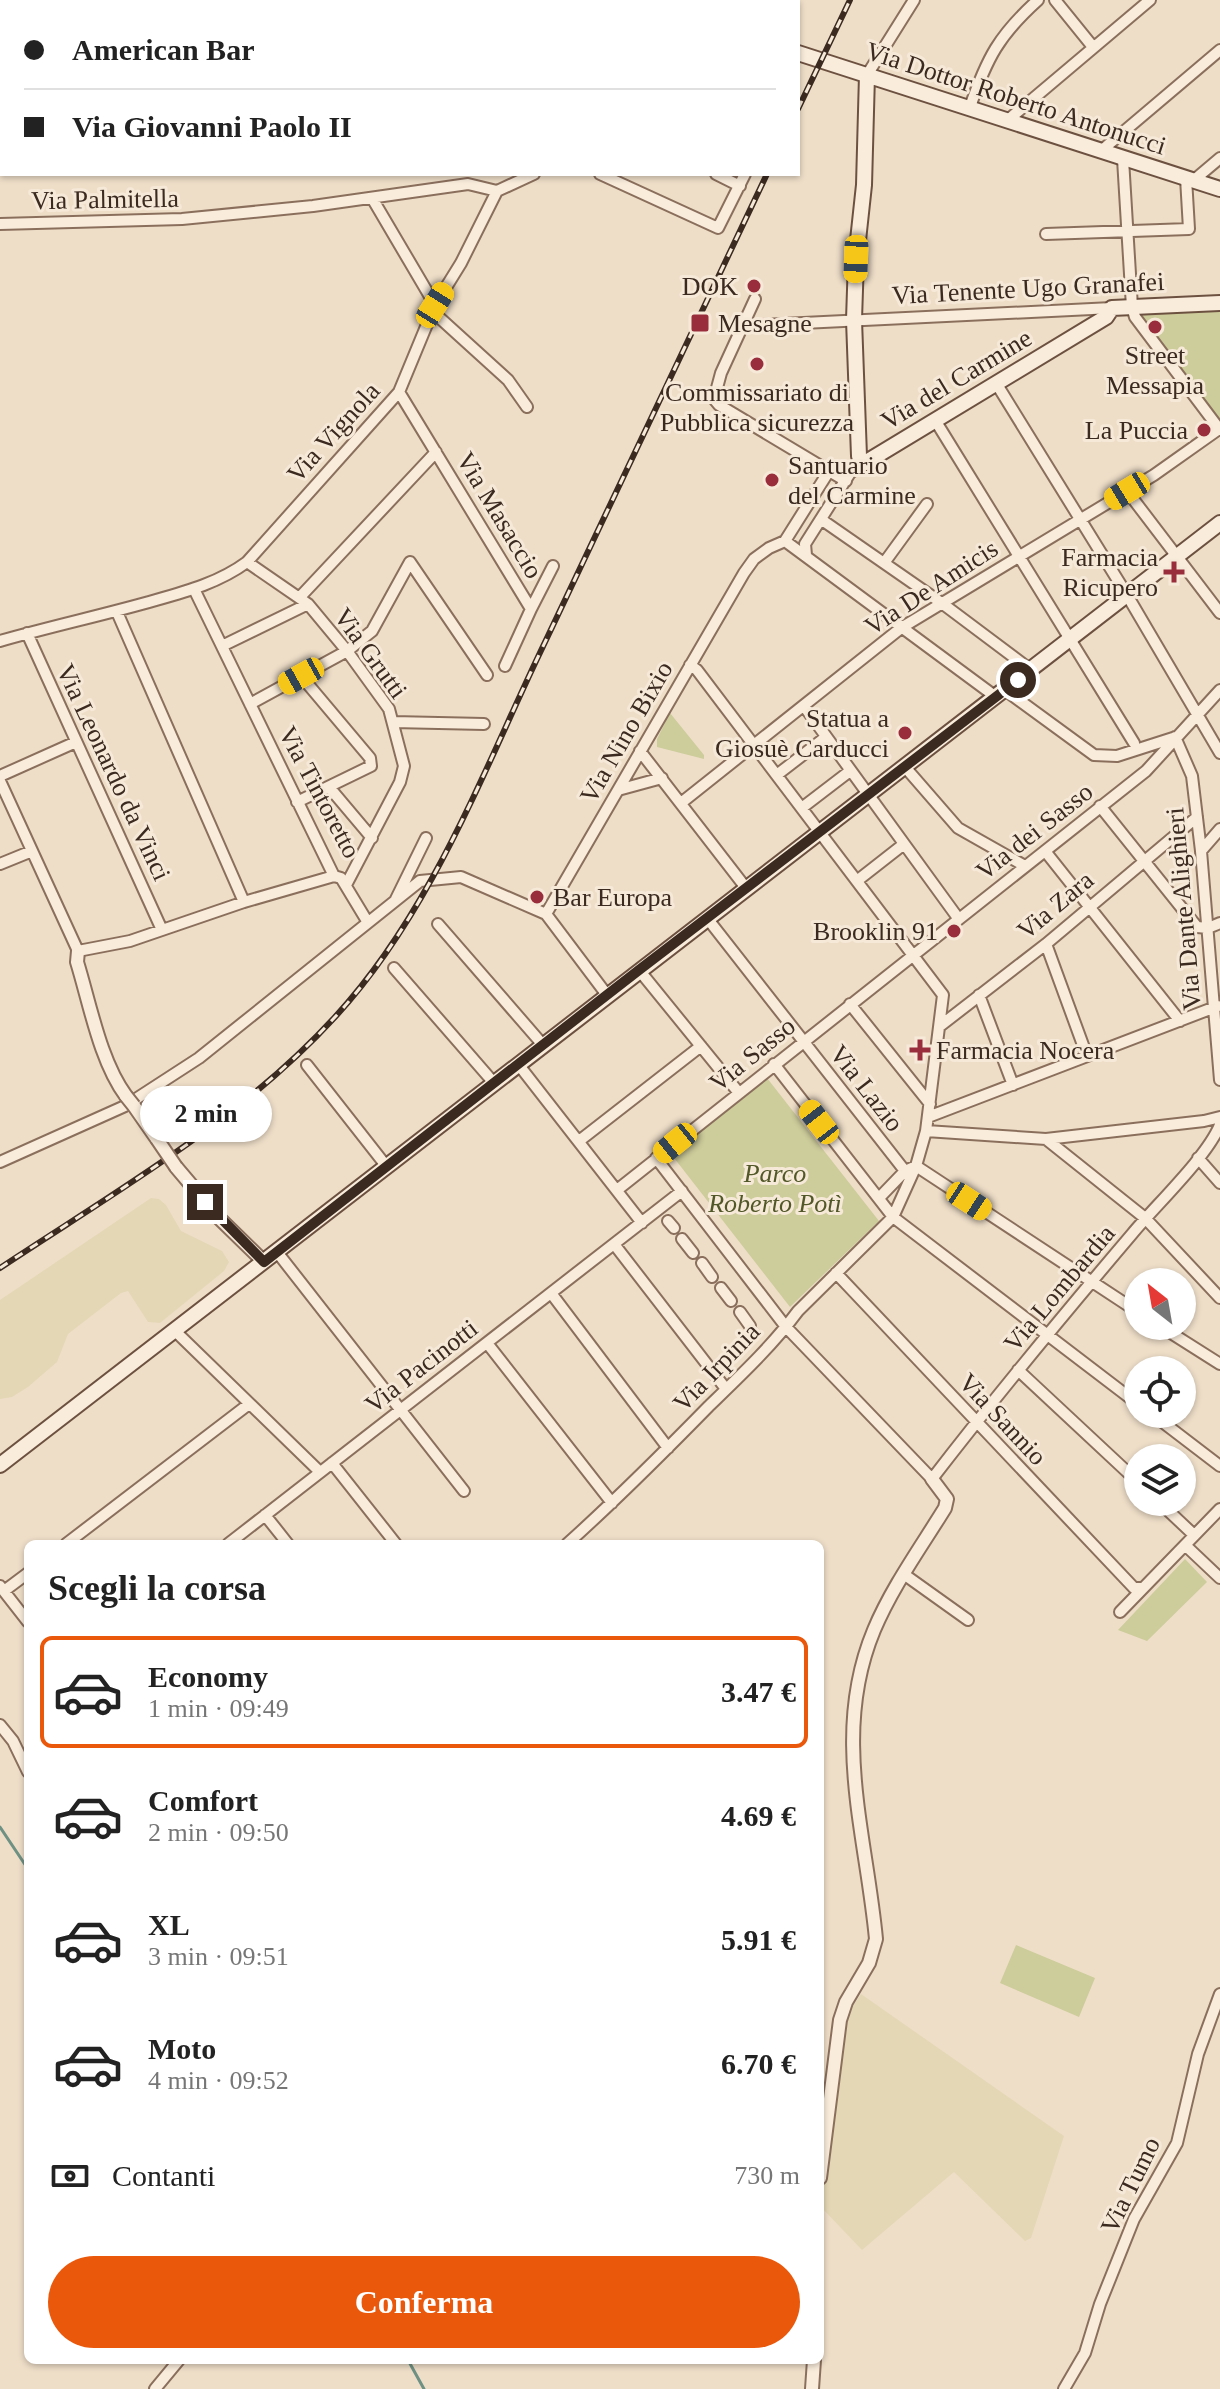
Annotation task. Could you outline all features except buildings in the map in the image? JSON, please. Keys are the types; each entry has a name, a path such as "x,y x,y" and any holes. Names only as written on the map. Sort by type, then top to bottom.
{"main road":[{"name":"Via Dottor Roberto Antonucci","path":"800,55 1220,189"},
{"path":"863,464 859,456 854,320 856,259 864,185 867,75"},
{"name":"Via Tenente Ugo Granafei","path":"1112,308 1220,303"},
{"name":"Via del Carmine","path":"863,464 1106,317 1112,308"},
{"path":"0,1465 1220,523"}],"street":[{"path":"867,75 914,0"},
{"path":"970,107 985,64 996,45 1038,0"},
{"path":"1055,0 1093,47"},
{"path":"1009,119 1150,0"},
{"path":"1102,150 1220,50"},
{"path":"1046,234 1189,229 1190,179 1220,158"},
{"path":"1123,159 1135,317 1220,430"},
{"path":"497,191 530,176"},
{"path":"604,176 718,228 744,176"},
{"path":"720,176 740,186"},
{"name":"Via Palmitella","path":"0,224 182,219 468,184 497,191"},
{"name":"Via Vignola","path":"0,641 194,589 233,572 247,562 399,392 434,308 461,263 497,191"},
{"path":"372,198 434,308 508,380 527,407"},
{"path":"755,299 721,373 714,399 719,405 846,481"},
{"name":"Via Tenente Ugo Granafei","path":"743,326 1112,308"},
{"path":"996,383 1220,753"},
{"name":"Via Masaccio","path":"399,392 531,609 505,666"},
{"path":"935,420 1134,743"},
{"name":"Via De Amicis","path":"681,803 901,628 1079,521 1220,430"},
{"path":"222,646 304,601 436,452"},
{"path":"806,555 805,544 850,473 863,464"},
{"path":"829,471 785,541 901,628 1094,755 1117,756 1175,737 1220,690"},
{"path":"1127,491 1220,613"},
{"path":"884,563 927,504"},
{"path":"822,520 1031,670"},
{"name":"Via Nino Bixio","path":"546,914 744,573 754,559 785,541"},
{"name":"Via Grutti","path":"247,562 304,601 347,651 389,709 393,722 404,766 400,782 346,885"},
{"path":"250,704 347,651 372,631 410,562 487,675"},
{"path":"531,609 553,566"},
{"name":"Via Tintoretto","path":"194,589 334,876 341,878 346,885"},
{"path":"117,612 244,902"},
{"name":"Via Leonardo da Vinci","path":"27,633 162,930"},
{"path":"690,665 778,774 943,995 926,1131 916,1166 893,1217"},
{"path":"297,802 371,766 370,758 301,676"},
{"path":"804,706 958,918"},
{"path":"393,722 484,724"},
{"path":"778,774 826,737"},
{"name":"Via dei Sasso","path":"914,953 1146,771 1175,737"},
{"name":"Via Dante Alighieri","path":"1175,737 1192,776 1217,1006 1220,1080"},
{"path":"76,742 0,778 78,951 77,962 117,1083 176,1167 220,1219 264,1262"},
{"path":"640,751 746,888"},
{"path":"905,767 958,828 1025,866"},
{"path":"803,807 850,771"},
{"path":"618,790 662,778"},
{"path":"329,787 372,838"},
{"path":"1100,806 1197,927 1208,928 1220,923"},
{"name":"Via Zara","path":"940,1026 1046,944 1197,817"},
{"path":"1201,851 1220,829"},
{"path":"395,901 426,838"},
{"path":"858,880 904,844"},
{"path":"0,864 32,851"},
{"path":"1045,851 1180,1021"},
{"path":"78,951 130,941 244,902 334,876"},
{"path":"0,1162 125,1106 199,1058 420,881 461,877 546,914 607,995"},
{"path":"346,885 367,921"},
{"name":"Via Lazio","path":"707,918 905,1171"},
{"path":"438,924 543,1045"},
{"path":"1046,944 1087,1056"},
{"name":"Via Sasso","path":"617,1190 914,953"},
{"path":"394,968 494,1083"},
{"path":"639,970 739,1093"},
{"path":"979,995 1013,1085"},
{"path":"850,1004 930,1104"},
{"path":"928,1117 1217,1006"},
{"path":"579,1141 701,1046"},
{"path":"518,1064 642,1223"},
{"path":"774,1064 893,1217 1124,1393"},
{"path":"307,1065 387,1167"},
{"path":"926,1131 1046,1139 1220,1117"},
{"name":"Via Lombardia","path":"932,1479 1018,1370 1216,1136 1220,1125"},
{"path":"1046,1139 1145,1218 1220,1298"},
{"path":"656,1158 786,1327 932,1479 947,1499 945,1508 875,1629 864,1660 854,1706 851,1755 876,1939 869,1963 846,2002 840,2020 824,2146"},
{"path":"1198,1158 1220,1183"},
{"path":"879,1198 905,1171 916,1166"},
{"path":"916,1166 1124,1303"},
{"name":"Via Pacinotti","path":"233,1540 682,1191"},
{"name":"Via Irpinia","path":"571,1540 668,1448 798,1311 893,1217"},
{"path":"682,1239 693,1253"},
{"path":"614,1244 726,1389"},
{"path":"277,1252 464,1491"},
{"path":"702,1263 712,1277"},
{"name":"Via Sannio","path":"836,1273 1134,1588 1143,1588"},
{"path":"721,1288 731,1301"},
{"path":"551,1293 668,1448"},
{"path":"740,1312 750,1326"},
{"path":"174,1330 320,1472"},
{"path":"758,1336 767,1347"},
{"path":"1182,1340 1220,1364"},
{"path":"487,1343 612,1503"},
{"path":"1018,1370 1124,1469"},
{"path":"71,1540 249,1404"},
{"path":"1170,1428 1220,1466"},
{"path":"332,1463 393,1540"},
{"path":"1120,1612 1220,1509"},
{"path":"265,1515 285,1540"},
{"path":"1174,1516 1194,1535"},
{"path":"1185,1545 1220,1578"},
{"path":"24,1575 2,1589 24,1617"},
{"path":"905,1575 968,1620"},
{"path":"0,1725 13,1741 24,1764"},
{"name":"Via Tumo","path":"1064,2389 1085,2353 1100,2304 1134,2219 1177,2143 1198,2054 1220,1994"},
{"path":"155,2389 176,2364"},
{"path":"812,2389 814,2364"}],"shaded area":[{"path":"151,1198 159,1199 166,1205 181,1231 222,1251 229,1262 224,1271 160,1323 148,1322 128,1291 121,1293 68,1334 57,1362 28,1387 12,1397 0,1399 0,1300"},
{"path":"861,1994 1064,2136 1031,2238 1025,2241 954,2172 862,2250 824,2210 824,2179 848,2014"}],"green space":[{"path":"1220,309 1220,422 1140,315 1142,312"},
{"path":"670,713 704,759 657,747 657,739"},
{"name":"Parco Roberto Potì","path":"767,1078 879,1221 790,1307 671,1154"},
{"path":"1185,1559 1207,1582 1147,1641 1118,1630"},
{"path":"1016,1945 1095,1978 1079,2017 1000,1983"}],"waterway":[{"path":"0,1827 24,1863"},
{"path":"410,2364 424,2389"}],"tunnel":[{"path":"750,1326 758,1336"}],"railway":[{"path":"800,105 850,0"},
{"path":"0,1268 175,1153 259,1089 335,1017 398,936 472,800 766,176"}],"place":[{"name":"DOK","path":"754,286"},
{"name":"Mesagne","path":"700,323"},
{"name":"Street Messapia","path":"1155,327"},
{"name":"Commissariato di Pubblica sicurezza","path":"757,364"},
{"name":"La Puccia","path":"1204,430"},
{"name":"Santuario del Carmine","path":"772,480"},
{"name":"Farmacia Ricupero","path":"1174,572"},
{"name":"Statua a Giosuè Carducci","path":"905,733"},
{"name":"Bar Europa","path":"537,897"},
{"name":"Brooklin 91","path":"954,931"},
{"name":"Farmacia Nocera","path":"920,1050"}],"route":[{"path":"205,1202 264,1262 1018,680"}]}
